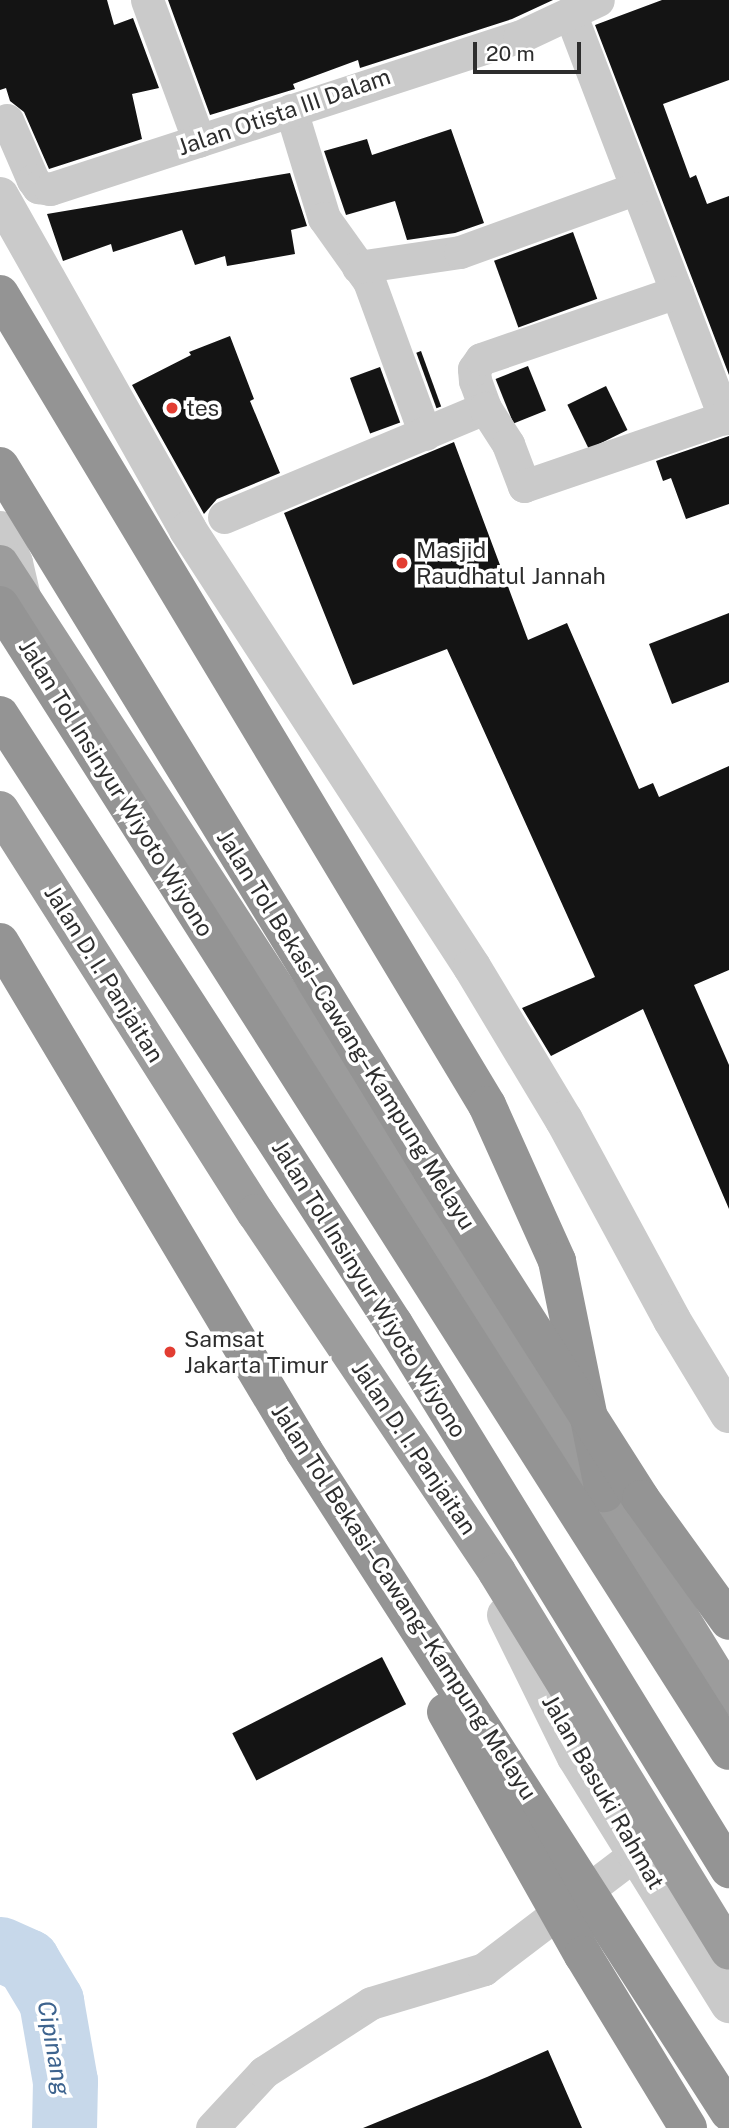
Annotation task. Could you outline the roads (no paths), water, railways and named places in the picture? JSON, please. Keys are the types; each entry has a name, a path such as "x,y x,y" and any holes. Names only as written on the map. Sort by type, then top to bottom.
{"highway":[{"path":"0,294 487,1105 557,1261 604,1493"},
{"name":"Jalan Tol Bekasi–Cawang–Kampung Melayu","path":"0,466 432,1171 641,1499 729,1621"},
{"path":"0,564 11,603 604,1493 729,1697"},
{"name":"Jalan Tol Insinyur Wiyoto Wiyono","path":"11,603 729,1751"},
{"name":"Jalan Tol Insinyur Wiyoto Wiyono","path":"0,715 394,1324 729,1869"},
{"name":"Jalan D. I. Panjaitan","path":"0,810 256,1213 497,1572 724,1941"},
{"name":"Jalan Tol Bekasi–Cawang–Kampung Melayu","path":"0,942 304,1451 729,2112"},
{"path":"304,1451 583,1955 688,2128"},
{"path":"678,1614 729,1601"}],"street":[{"path":"147,0 199,141"},
{"path":"584,6 590,76 637,188 727,417 524,486 508,444 485,408 475,381 474,369 481,359 677,292"},
{"name":"Jalan Otista III Dalam","path":"7,120 33,180 38,187 50,190 519,37 584,6"},
{"path":"291,110 324,218 369,281 425,434"},
{"path":"358,267 460,252 637,188"},
{"path":"0,196 188,530 472,967 564,1120 672,1320 729,1415"},
{"path":"224,517 485,408"},
{"path":"0,530 14,563 11,603"},
{"name":"Jalan Basuki Rahmat","path":"497,1572 499,1600 552,1709 729,2004"},
{"path":"212,2128 274,2065 371,2003 484,1969 636,1853"}],"waterway":[{"name":"Cipinang","path":"0,1949 27,1961 51,2001 65,2081 64,2128"}],"place":[{"name":"tes","path":"172,408"},
{"name":"Masjid Raudhatul Jannah","path":"402,563"},
{"name":"Samsat Jakarta Timur","path":"170,1352"}]}
